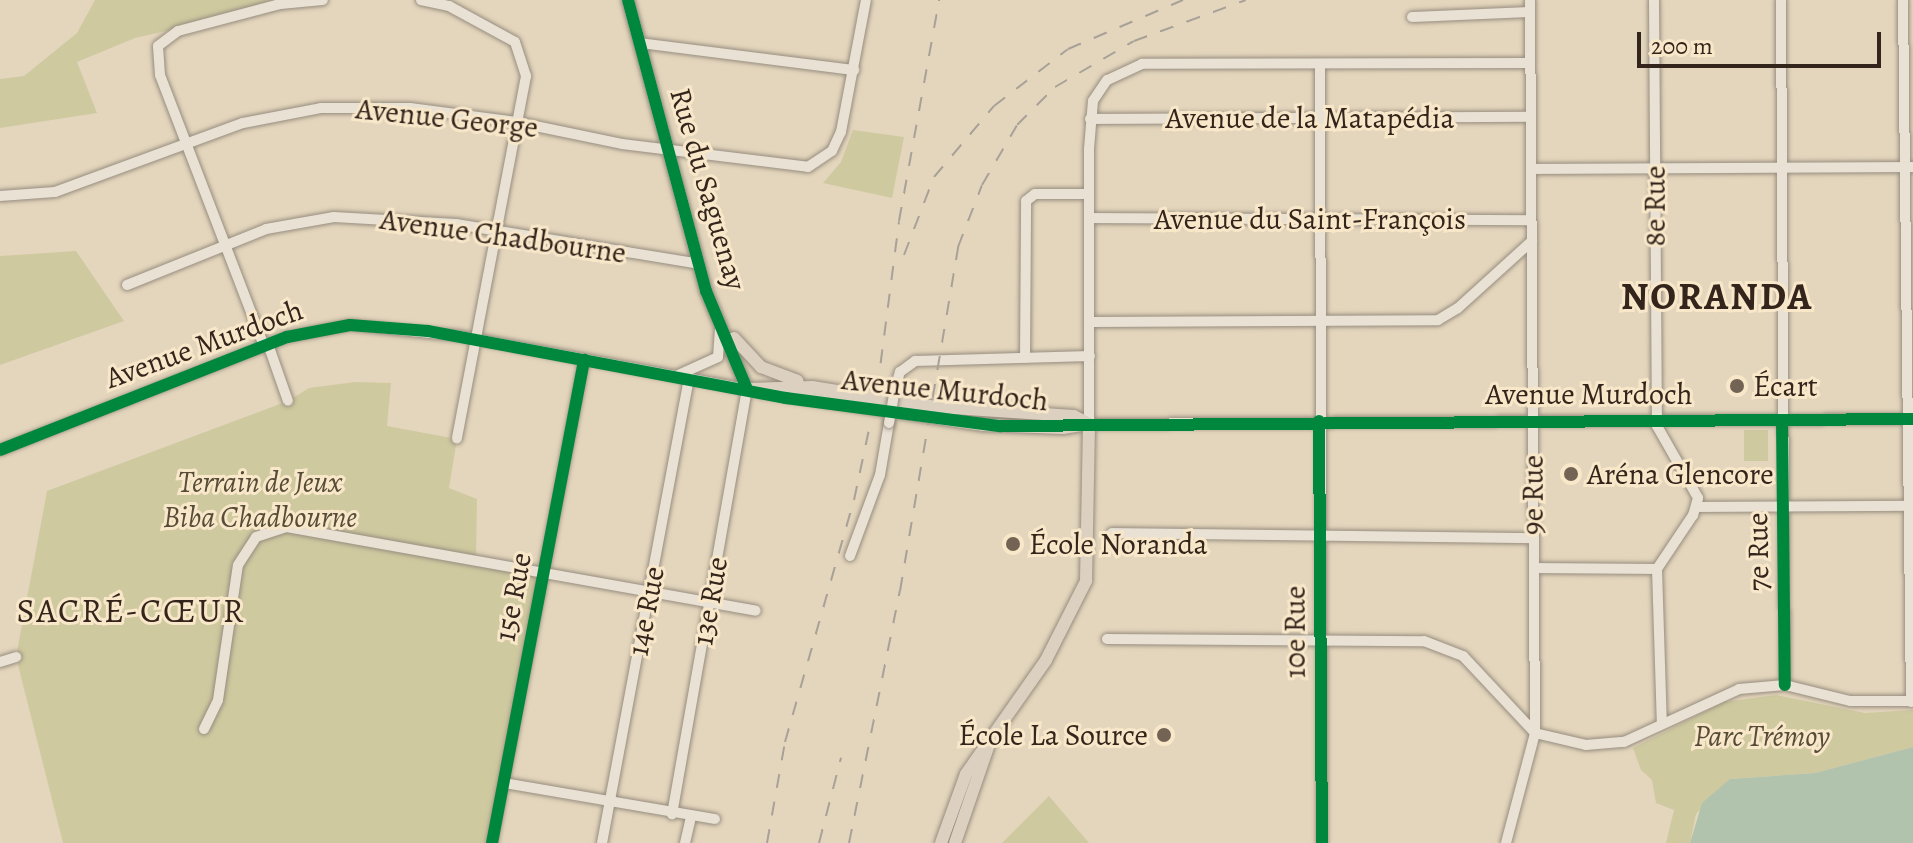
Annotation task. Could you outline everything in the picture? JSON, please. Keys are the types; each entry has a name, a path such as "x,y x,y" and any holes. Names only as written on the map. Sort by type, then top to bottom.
{"main road":[{"name":"Rue du Saguenay","path":"628,0 699,264 747,389"},
{"path":"715,310 761,367 823,388"},
{"name":"Avenue Murdoch","path":"747,389 823,388 984,412 1074,416 1089,424"},
{"name":"Avenue Murdoch","path":"747,389 983,425 1063,428 1089,424"},
{"path":"941,843 966,774 1066,627 1086,581 1089,424"},
{"path":"955,843 990,742"}],"street":[{"path":"288,401 160,75 157,52 162,41 178,31 280,4 323,0"},
{"path":"421,0 449,6 515,42 526,76 457,439"},
{"path":"640,43 854,70 866,0"},
{"name":"8e Rue","path":"1654,0 1657,420 1696,489 1697,507"},
{"name":"7e Rue","path":"1781,0 1785,685"},
{"path":"1107,639 1424,641 1452,650 1477,669 1535,733 1605,745 1662,724 1726,691 1785,685 1850,701 1912,701 1909,167 1903,0"},
{"path":"1412,17 1530,6"},
{"name":"9e Rue","path":"1506,843 1535,733 1530,6"},
{"path":"1089,424 1090,119 1097,94 1118,71 1142,64 1530,63"},
{"name":"10e Rue","path":"1320,64 1322,843"},
{"name":"Avenue George","path":"0,196 55,192 264,117 321,108 410,108 516,122 669,150 808,167 836,144 854,70"},
{"name":"Avenue de la Matapédia","path":"1090,119 1531,117"},
{"path":"1531,169 1909,167"},
{"path":"1025,358 1026,201 1035,194 1089,194"},
{"name":"Avenue Chadbourne","path":"127,285 266,229 334,217 402,218 699,264"},
{"name":"Avenue du Saint-François","path":"1089,218 1531,220"},
{"path":"1090,322 1438,320 1458,308 1532,241"},
{"path":"676,376 718,357 720,333 715,310"},
{"name":"Avenue Murdoch","path":"0,450 266,345 350,325 476,340 747,389"},
{"path":"850,556 880,475 900,372 915,361 1090,356"},
{"name":"15e Rue","path":"492,843 584,360"},
{"name":"14e Rue","path":"602,843 689,379"},
{"name":"13e Rue","path":"672,814 747,389"},
{"name":"Avenue Murdoch","path":"1089,424 1910,419"},
{"path":"1662,724 1657,569 1697,507 1911,506"},
{"path":"204,729 218,700 238,565 256,537 286,527 756,611"},
{"path":"1112,533 1534,538"},
{"path":"1534,568 1657,569"},
{"path":"0,662 16,657"},
{"path":"504,783 715,819"},
{"path":"685,843 691,816"}],"green space":[{"path":"95,0 304,0 135,38 77,62 97,113 0,128 0,79 24,76 77,33"},
{"path":"853,130 904,137 892,198 823,183 841,162"},
{"path":"76,251 124,321 0,365 0,256"},
{"name":"Terrain de Jeux Biba Chadbourne","path":"355,382 391,383 387,426 457,439 449,488 477,499 476,560 544,571 492,843 63,843 16,657 47,491 288,401 309,388"},
{"path":"1744,430 1768,430 1768,461 1744,461"},
{"name":"Parc Trémoy","path":"1776,695 1865,713 1913,710 1913,747 1815,773 1730,779 1696,814 1690,843 1666,843 1674,810 1656,803 1652,780 1641,770 1633,748 1724,702"},
{"path":"1049,796 1089,843 1002,843"}],"shaded area":[{"path":"1913,747 1913,843 1690,843 1702,803 1730,779 1815,773"}],"railway":[{"path":"877,391 899,221 939,0"},
{"path":"904,255 934,177 994,106 1068,49 1183,0"},
{"path":"849,843 900,591 958,247 982,185 1017,125 1055,87 1134,41 1246,0"},
{"path":"767,843 785,742 854,500 871,420"},
{"path":"819,843 841,758"}],"cycle path":[{"path":"628,0 706,291 747,389"},
{"path":"0,450 287,337 350,325 428,331 786,398 1000,426 1913,419"},
{"path":"492,843 584,360"},
{"path":"1782,420 1785,685"},
{"path":"1319,421 1322,843"}],"place":[{"name":"Écart","path":"1737,386"},
{"name":"Aréna Glencore","path":"1571,474"},
{"name":"École Noranda","path":"1013,544"},
{"name":"École La Source","path":"1164,735"}],"district":[{"name":"NORANDA","path":"1717,297"},
{"name":"SACRÉ-CŒUR","path":"131,611"}]}
